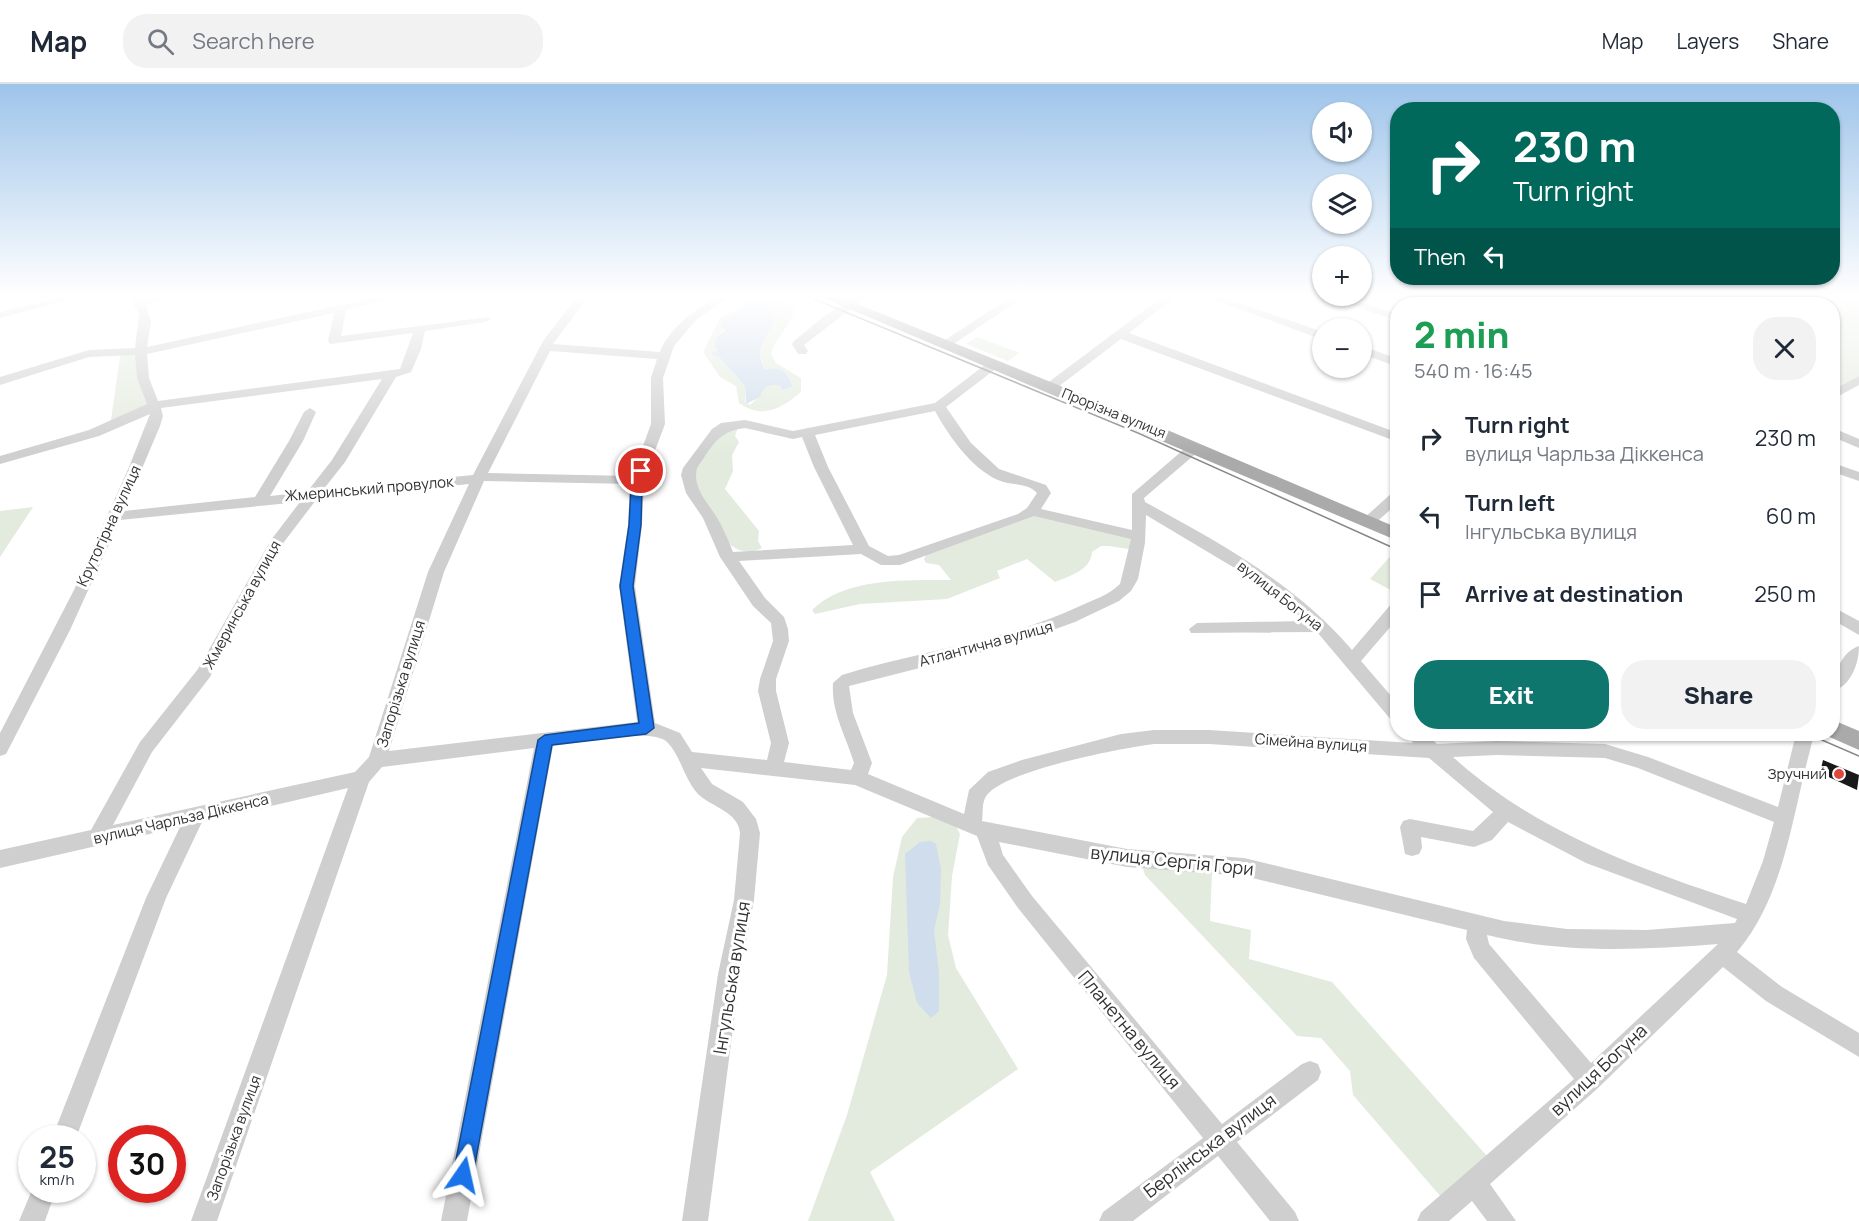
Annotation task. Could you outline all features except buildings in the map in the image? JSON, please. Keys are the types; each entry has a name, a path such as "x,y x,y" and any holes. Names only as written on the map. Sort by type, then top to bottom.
{"main road":[{"name":"Прорізна вулиця","path":"960,350 1195,447 1390,532"},
{"path":"1840,732 1859,741"}],"street":[{"path":"0,381 91,355 121,350"},
{"path":"122,350 141,352 150,350"},
{"name":"Жмеринська вулиця","path":"96,839 146,747 161,725 204,674 279,540 338,462 415,350"},
{"name":"Запорізька вулиця","path":"204,1221 361,778 377,760 436,572 479,478 544,350"},
{"path":"586,350 664,356"},
{"path":"377,760 646,728 627,586 638,480 658,424 657,378 666,350"},
{"path":"1050,387 1099,350"},
{"path":"1163,350 1390,435"},
{"name":"Крутогірна вулиця","path":"0,748 36,681 116,516 153,426 156,413 142,378 141,352"},
{"path":"1372,354 1390,360"},
{"path":"774,768 780,743 767,691 768,679 781,641 778,621 759,602 728,557 713,524 693,493 688,475 690,468 712,438 726,426 745,424 783,434 807,432 939,406 994,364"},
{"path":"0,460 94,433 152,406 398,372"},
{"path":"1840,391 1859,380"},
{"path":"728,557 863,549 886,561 894,561 1003,525 1032,511 1044,490 1035,484 1006,478 994,472 962,438 939,406"},
{"name":"Жмеринський провулок","path":"260,500 296,441 310,412"},
{"path":"807,432 821,467 863,549"},
{"path":"1840,435 1859,444"},
{"name":"Атлантична вулиця","path":"856,778 863,763 845,714 840,692 841,683 848,679 1061,624 1125,587 1134,567 1139,505 1137,497 1195,447"},
{"path":"1840,470 1859,477"},
{"name":"Жмеринський провулок","path":"116,516 479,478 638,480"},
{"path":"1368,522 1390,502"},
{"name":"вулиця Богуна","path":"1139,505 1212,546 1280,592 1321,626 1390,707"},
{"path":"1032,511 1137,536"},
{"path":"1351,662 1390,617"},
{"path":"1840,617 1859,629"},
{"path":"1197,628 1321,626"},
{"path":"1840,676 1859,652"},
{"name":"Інгульська вулиця","path":"646,728 667,733 674,738 705,789 741,813 749,825 750,833 744,900 729,974 695,1221"},
{"name":"Сімейна вулиця","path":"979,828 976,795 994,777 1022,767 1135,738 1209,737 1433,751 1497,748 1612,752 1786,818"},
{"path":"454,1221 545,740"},
{"path":"1422,741 1506,811 1627,870 1746,924 1786,818 1803,741"},
{"path":"688,759 856,778 979,828"},
{"name":"вулиця Чарльза Діккенса","path":"0,859 361,778"},
{"path":"1412,848 1410,827 1474,838 1485,834 1506,811"},
{"path":"69,1125 156,898 195,816"},
{"name":"вулиця Сергія Гори","path":"979,828 1127,858 1244,867 1504,930 1567,939 1647,940 1746,924"},
{"name":"Планетна вулиця","path":"979,828 995,859 1025,902 1286,1221"},
{"path":"1478,922 1476,939 1481,951 1590,1080"},
{"name":"вулиця Богуна","path":"1430,1221 1590,1080 1722,954 1746,924"},
{"path":"1722,954 1774,994 1859,1046"},
{"name":"Берлінська вулиця","path":"1112,1221 1310,1072"},
{"path":"1474,1184 1503,1221"},
{"path":"32,1221 39,1203"}],"shaded area":[{"path":"121,350 141,352 152,406 110,427"},
{"path":"704,350 719,350 710,354 718,356 745,386 745,402 750,405 769,384 793,386 783,371 776,368 765,369 761,361 761,350 772,350 771,354 776,363 801,378 801,392 787,403 772,410 756,411 748,408 739,403 736,386 720,377 703,352"},
{"path":"981,350 1011,350 1019,353 1008,361"},
{"path":"1840,350 1859,350 1859,380 1840,391"},
{"path":"738,427 735,436 739,442 732,455 733,471 725,489 759,531 758,541 762,548 748,552 736,548 725,540 715,527 707,513 693,471 716,436"},
{"path":"33,507 2,554 0,557 0,511"},
{"path":"1032,511 1137,536 1135,550 1101,546 1092,552 1084,568 1055,582 1027,559 997,571 1000,578 947,599 860,604 815,614 812,610 826,599 859,586 897,581 951,580 939,565 926,563 924,559 930,548"},
{"path":"1390,557 1390,590 1370,579"},
{"path":"934,817 956,826 960,834 952,876 948,935 956,968 1018,1069 870,1172 895,1221 808,1221 847,1115 887,975 893,877 902,837 917,818"},
{"path":"1153,865 1212,871 1210,921 1251,930 1249,959 1332,982 1495,1165 1448,1205 1353,1095 1350,1071 1321,1038 1297,1036 1145,875 1143,869"}],"water":[{"path":"718,350 761,350 760,356 765,369 776,368 783,371 793,386 783,390 779,385 767,386 760,397 746,404 745,386 718,356 710,354"},
{"path":"931,841 936,844 941,869 940,905 934,930 939,973 939,1011 931,1018 917,1003 909,972 905,854 920,842"}],"tram line":[{"path":"937,350 1138,433 1390,546"},
{"path":"1824,741 1859,756"}],"place":[{"name":"Зручний","path":"1839,774"}],"route":[{"path":"463,1175 545,740 646,728 627,586 635,525 634,509 641,471"}]}
